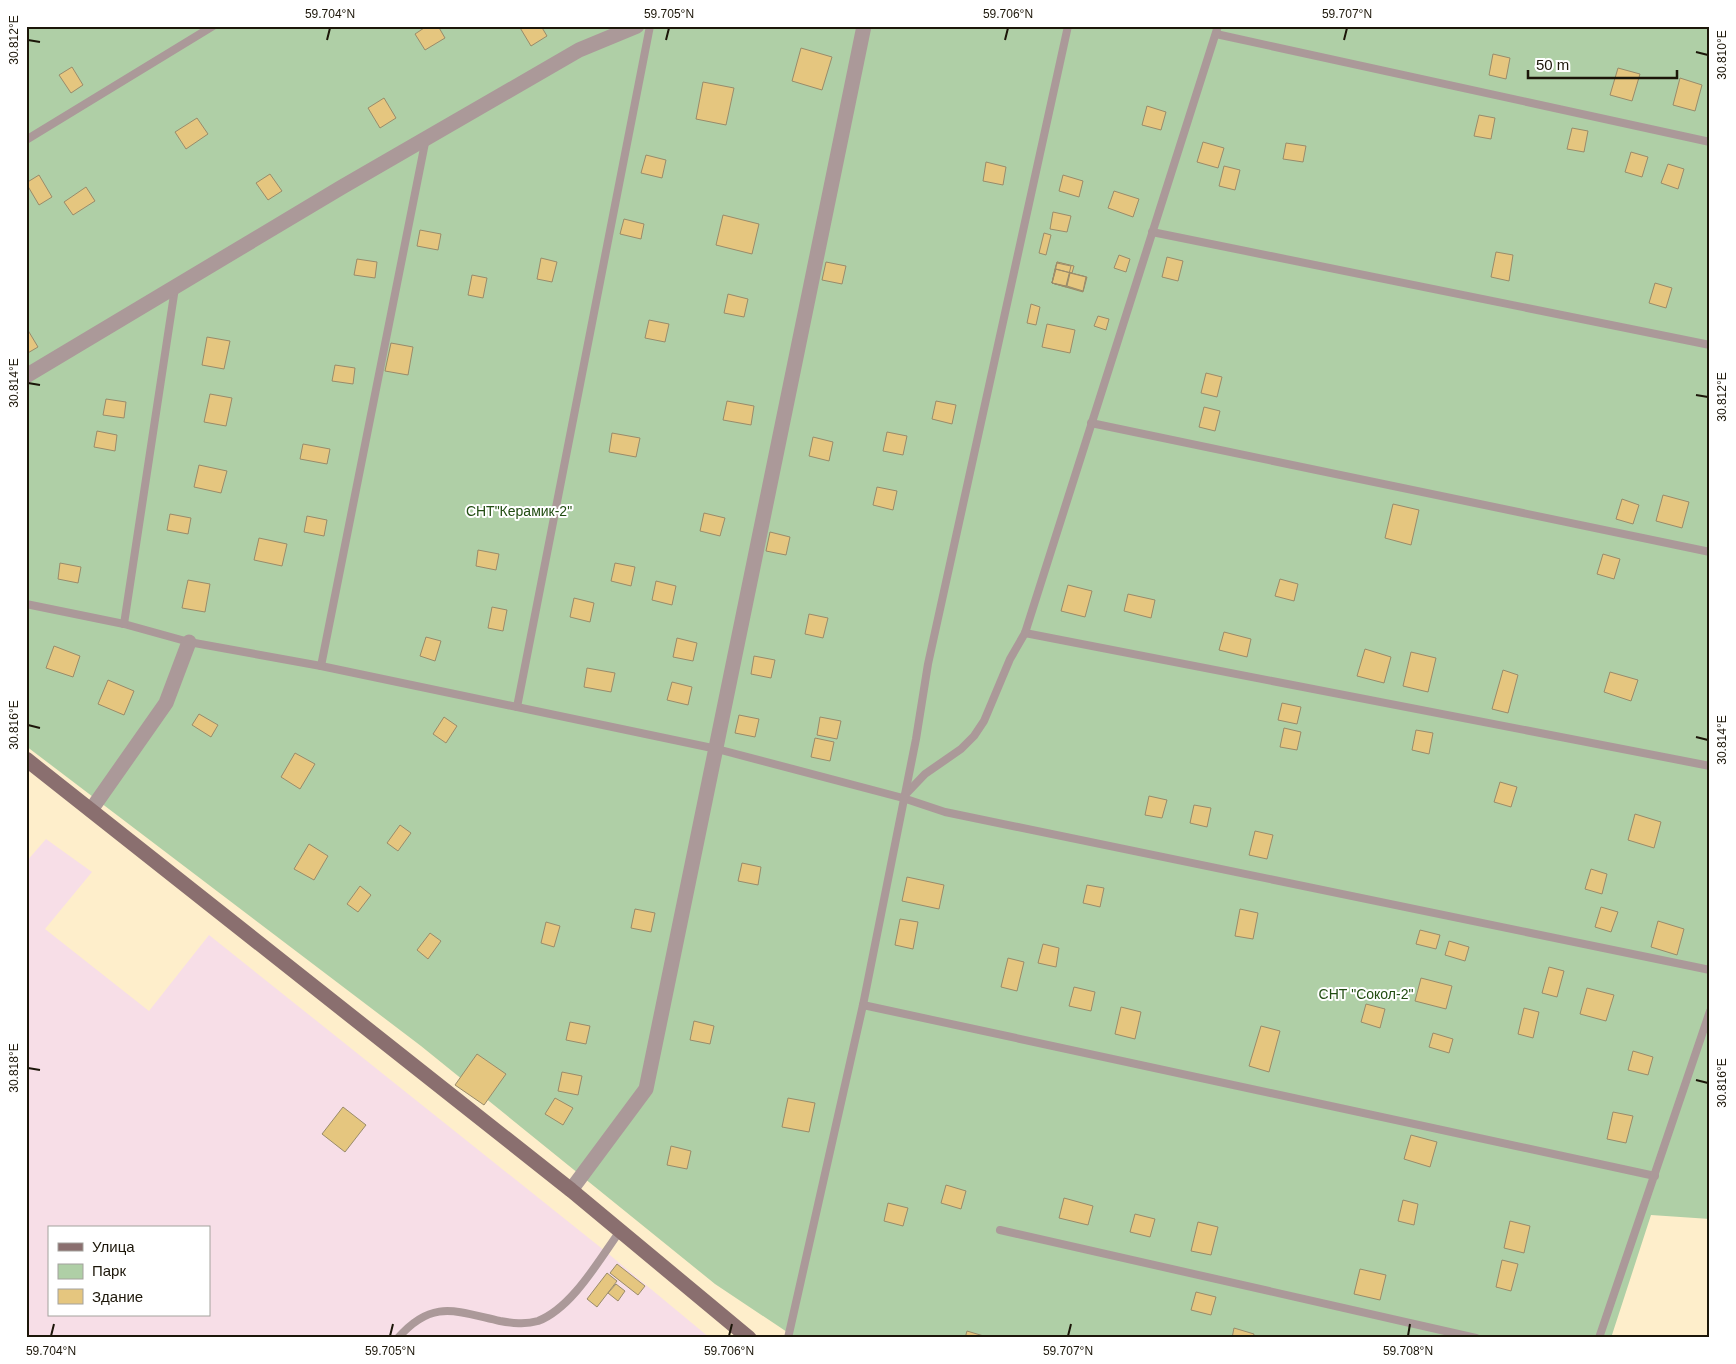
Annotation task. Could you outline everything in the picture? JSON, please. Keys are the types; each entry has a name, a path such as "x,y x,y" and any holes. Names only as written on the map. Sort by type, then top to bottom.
{"street":[{"path":"26,376 426,138 579,50 638,26"},
{"path":"571,1190 646,1089 864,26"},
{"path":"91,810 166,703 189,642"},
{"path":"26,759 571,1190 749,1338"}],"lane":[{"path":"26,140 213,26"},
{"path":"517,707 650,26"},
{"path":"788,1338 863,1005 916,739 928,664 1068,26"},
{"path":"903,798 924,774 961,749 974,736 984,721 1010,659 1025,633 1217,30 1710,142"},
{"path":"321,666 426,138"},
{"path":"1152,232 1710,346"},
{"path":"124,624 175,287"},
{"path":"1091,424 1710,552"},
{"path":"26,604 124,624 189,642 321,666 717,749 903,798 945,812 1710,970"},
{"path":"1025,633 1710,766"},
{"path":"863,1005 1654,1176"},
{"path":"1599,1338 1710,1011"},
{"path":"1000,1230 1476,1338"},
{"path":"398,1338 410,1325 439,1310 454,1311 515,1324 537,1321 556,1311 572,1295 620,1231"}],"shaded area":[{"path":"46,839 92,872 45,929 149,1011 209,935 605,1251 710,1338 26,1338 26,862"}],"green space":[{"path":"26,26 1710,26 1710,1219 1651,1215 1611,1338 796,1338 715,1284 421,1046 26,746"}],"building":[{"path":"427,26 438,26 445,38 425,50 415,34"},
{"path":"519,26 541,26 547,36 531,46"},
{"path":"801,48 832,57 822,90 792,81"},
{"path":"1493,54 1510,58 1506,79 1489,75"},
{"path":"72,67 83,85 71,93 59,75"},
{"path":"1618,68 1640,74 1632,101 1610,95"},
{"path":"1680,78 1702,85 1695,111 1673,105"},
{"path":"703,82 734,88 726,125 696,119"},
{"path":"384,98 396,118 380,128 368,108"},
{"path":"1147,106 1166,112 1161,130 1142,125"},
{"path":"1479,115 1495,118 1491,139 1474,136"},
{"path":"197,118 208,134 186,149 175,132"},
{"path":"1572,128 1588,131 1584,152 1567,149"},
{"path":"1203,142 1224,148 1218,168 1197,162"},
{"path":"1286,143 1306,146 1303,162 1283,159"},
{"path":"1631,152 1648,157 1642,177 1625,172"},
{"path":"646,155 666,160 662,178 641,173"},
{"path":"986,162 1006,167 1003,185 983,181"},
{"path":"1668,164 1684,169 1678,189 1661,183"},
{"path":"1224,166 1240,170 1235,190 1219,186"},
{"path":"270,174 282,191 268,200 256,183"},
{"path":"39,175 52,197 39,205 26,183"},
{"path":"1063,175 1083,181 1079,197 1059,191"},
{"path":"86,187 95,201 73,215 64,202"},
{"path":"1114,191 1139,199 1133,217 1108,208"},
{"path":"1053,212 1071,216 1067,232 1050,229"},
{"path":"723,215 759,224 752,254 716,245"},
{"path":"624,219 644,224 641,239 620,234"},
{"path":"420,230 441,234 438,250 417,246"},
{"path":"1044,233 1051,235 1046,255 1039,253"},
{"path":"1496,252 1513,255 1509,281 1491,277"},
{"path":"1119,255 1130,259 1126,272 1114,268"},
{"path":"1167,257 1183,261 1178,281 1162,277"},
{"path":"541,258 557,262 552,282 537,279"},
{"path":"357,259 377,262 375,278 354,275"},
{"path":"826,262 846,266 842,284 822,280"},
{"path":"1057,262 1072,266 1066,287 1052,283","holes":["1057,263 1071,266 1066,286 1052,283"]},
{"path":"1057,262 1074,266 1072,273 1055,269"},
{"path":"1057,263 1071,266 1066,286 1052,283"},
{"path":"1070,273 1086,277 1083,291 1067,286"},
{"path":"1071,273 1087,277 1083,292 1052,283 1083,291 1086,277"},
{"path":"472,275 487,278 483,298 468,295"},
{"path":"1655,283 1672,288 1666,308 1649,303"},
{"path":"728,294 748,299 744,317 724,313"},
{"path":"1031,304 1040,307 1036,325 1027,323"},
{"path":"1098,316 1109,319 1106,330 1094,326"},
{"path":"649,320 669,324 665,342 645,338"},
{"path":"1047,324 1075,330 1070,353 1042,347"},
{"path":"26,327 38,347 26,354"},
{"path":"207,337 230,341 224,369 202,365"},
{"path":"391,343 413,347 408,375 385,371"},
{"path":"335,365 355,368 353,384 332,381"},
{"path":"1206,373 1222,377 1217,397 1201,393"},
{"path":"210,394 232,398 226,426 204,422"},
{"path":"106,399 126,402 124,418 103,415"},
{"path":"727,401 754,406 751,425 723,420"},
{"path":"936,401 956,405 952,424 932,419"},
{"path":"1204,407 1220,411 1215,431 1199,427"},
{"path":"97,431 117,435 115,451 94,447"},
{"path":"887,432 907,436 903,455 883,451"},
{"path":"612,433 640,438 636,457 609,452"},
{"path":"813,437 833,442 829,461 809,456"},
{"path":"303,444 330,449 327,464 300,459"},
{"path":"199,465 227,471 221,493 194,487"},
{"path":"877,487 897,491 893,510 873,505"},
{"path":"1663,495 1689,502 1682,528 1656,521"},
{"path":"1622,499 1639,505 1633,524 1616,519"},
{"path":"1393,504 1419,510 1411,545 1385,538"},
{"path":"704,513 725,518 720,536 700,531"},
{"path":"170,514 191,518 188,534 167,530"},
{"path":"307,516 327,520 324,536 304,532"},
{"path":"770,532 790,537 786,555 766,551"},
{"path":"259,538 287,544 282,566 254,560"},
{"path":"478,550 499,554 496,570 476,566"},
{"path":"1603,554 1620,559 1614,579 1597,574"},
{"path":"60,563 81,567 78,583 58,579"},
{"path":"615,563 635,567 631,586 611,581"},
{"path":"1280,579 1298,584 1294,601 1275,596"},
{"path":"188,580 210,584 205,612 182,608"},
{"path":"656,581 676,586 672,605 652,600"},
{"path":"1068,585 1092,591 1085,617 1061,611"},
{"path":"1128,594 1155,600 1151,618 1124,611"},
{"path":"574,598 594,603 590,622 570,617"},
{"path":"492,607 507,610 503,631 488,628"},
{"path":"809,614 828,618 823,638 805,634"},
{"path":"1224,632 1251,639 1247,657 1219,650"},
{"path":"426,637 441,641 435,661 420,656"},
{"path":"677,638 697,643 693,661 673,657"},
{"path":"54,646 80,656 73,677 46,668"},
{"path":"1365,649 1391,657 1384,683 1357,676"},
{"path":"1411,652 1436,658 1428,692 1403,686"},
{"path":"754,656 775,660 771,678 751,674"},
{"path":"587,668 615,673 611,692 584,687"},
{"path":"1503,670 1518,675 1508,713 1492,709"},
{"path":"1610,672 1638,680 1631,701 1604,692"},
{"path":"108,680 134,691 124,715 98,704"},
{"path":"672,682 692,687 688,705 667,700"},
{"path":"1282,703 1301,707 1297,724 1278,720"},
{"path":"199,714 218,725 211,737 192,725"},
{"path":"739,715 759,719 755,737 735,733"},
{"path":"444,717 457,726 446,743 433,734"},
{"path":"820,717 841,721 837,739 817,735"},
{"path":"1284,728 1301,732 1297,750 1280,747"},
{"path":"1416,730 1433,733 1429,754 1412,750"},
{"path":"815,738 834,742 830,761 811,757"},
{"path":"295,753 315,764 300,789 281,777"},
{"path":"1500,782 1517,787 1511,807 1494,802"},
{"path":"1149,796 1167,800 1162,818 1145,815"},
{"path":"1194,805 1211,808 1207,827 1190,823"},
{"path":"1635,814 1661,822 1654,848 1628,840"},
{"path":"400,825 411,833 398,851 387,843"},
{"path":"1255,831 1273,835 1267,859 1249,855"},
{"path":"309,844 328,856 314,880 294,869"},
{"path":"742,863 761,867 758,885 738,881"},
{"path":"1591,869 1607,874 1602,894 1585,889"},
{"path":"907,877 944,885 939,909 902,901"},
{"path":"1087,885 1104,888 1100,907 1083,903"},
{"path":"360,886 371,895 358,912 347,904"},
{"path":"1601,907 1618,912 1611,932 1595,927"},
{"path":"635,909 655,913 651,932 631,928"},
{"path":"1240,909 1258,913 1253,939 1235,936"},
{"path":"900,919 918,922 913,949 895,945"},
{"path":"1658,921 1684,929 1677,955 1651,947"},
{"path":"546,922 560,926 554,947 541,943"},
{"path":"1420,930 1440,935 1436,949 1416,944"},
{"path":"430,933 441,941 428,959 417,950"},
{"path":"1449,941 1469,947 1465,961 1445,955"},
{"path":"1043,944 1059,948 1056,967 1038,963"},
{"path":"1008,958 1024,962 1017,991 1001,987"},
{"path":"1549,967 1564,971 1557,997 1542,993"},
{"path":"1421,978 1452,986 1446,1009 1415,1001"},
{"path":"1074,987 1095,992 1091,1011 1069,1006"},
{"path":"1587,988 1614,995 1606,1021 1580,1014"},
{"path":"1366,1004 1385,1009 1380,1028 1361,1022"},
{"path":"1121,1007 1141,1012 1135,1039 1115,1034"},
{"path":"1524,1008 1539,1012 1533,1038 1518,1034"},
{"path":"694,1021 714,1026 710,1044 690,1040"},
{"path":"570,1022 590,1026 586,1044 566,1040"},
{"path":"1261,1026 1280,1031 1269,1072 1249,1066"},
{"path":"1433,1033 1453,1039 1449,1053 1429,1047"},
{"path":"1633,1051 1653,1057 1648,1075 1628,1070"},
{"path":"477,1054 506,1074 484,1105 455,1085"},
{"path":"562,1072 582,1076 578,1095 558,1091"},
{"path":"555,1098 573,1108 563,1125 545,1114"},
{"path":"788,1098 815,1103 809,1132 782,1127"},
{"path":"343,1107 366,1125 345,1152 322,1134"},
{"path":"1613,1112 1633,1116 1626,1143 1607,1139"},
{"path":"1411,1135 1437,1142 1430,1167 1404,1159"},
{"path":"671,1146 691,1151 687,1169 667,1165"},
{"path":"946,1185 966,1191 961,1209 941,1203"},
{"path":"1064,1198 1093,1206 1088,1225 1059,1218"},
{"path":"1403,1200 1418,1204 1414,1225 1398,1221"},
{"path":"888,1203 908,1208 903,1226 884,1221"},
{"path":"1135,1214 1155,1219 1150,1237 1130,1232"},
{"path":"1510,1221 1530,1226 1524,1253 1504,1248"},
{"path":"1198,1222 1218,1227 1211,1255 1191,1251"},
{"path":"1502,1260 1518,1264 1511,1291 1496,1287"},
{"path":"617,1264 645,1286 638,1295 610,1273"},
{"path":"1360,1269 1386,1275 1380,1300 1354,1294"},
{"path":"607,1273 617,1281 597,1307 587,1299"},
{"path":"616,1284 625,1291 618,1301 608,1293"},
{"path":"1196,1292 1216,1297 1211,1315 1191,1310"},
{"path":"1234,1328 1254,1334 1253,1338 1232,1338"},
{"path":"967,1331 987,1337 965,1338"}],"park label":[{"name":"СНТ\"Керамик-2\"","path":"519,511"},
{"name":"СНТ \"Сокол-2\"","path":"1366,994"}]}
